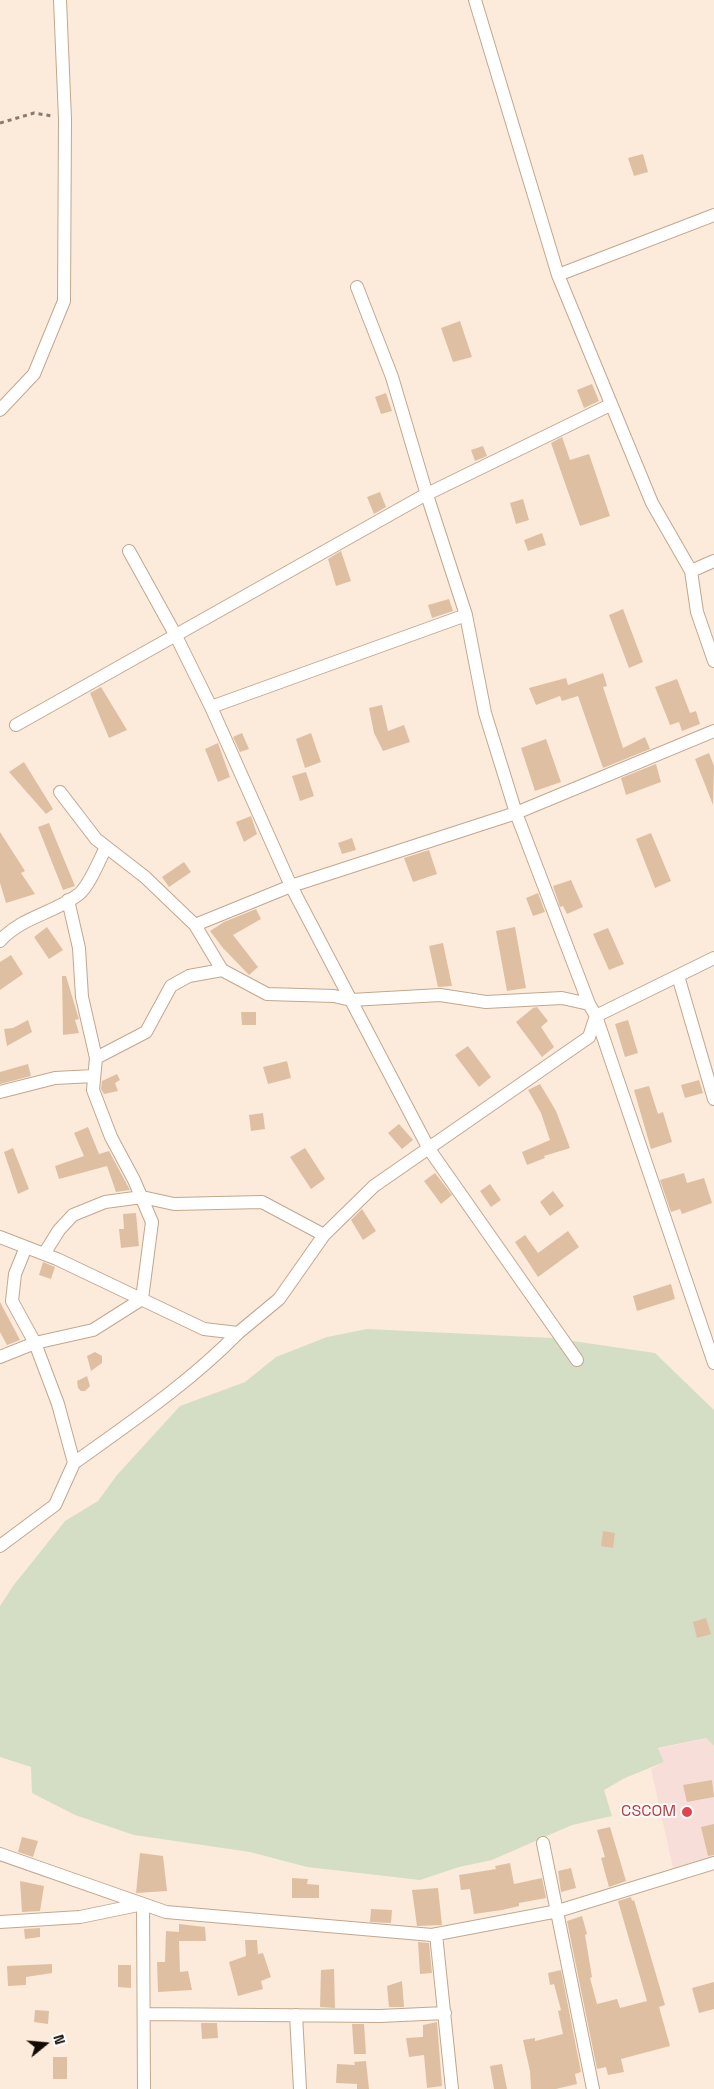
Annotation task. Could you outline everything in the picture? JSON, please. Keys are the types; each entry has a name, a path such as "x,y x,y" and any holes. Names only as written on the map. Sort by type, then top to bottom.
{"street":[{"path":"0,410 34,374 64,301 65,119 60,0"},
{"path":"476,0 558,275 652,504 691,571 697,612 714,661"},
{"path":"558,275 714,215"},
{"path":"358,287 392,377 426,495 466,615 485,713 516,813 589,1004 596,1016 714,1363"},
{"path":"16,725 175,634 426,495 610,405"},
{"path":"129,551 175,634 211,707 291,886 429,1149 577,1360"},
{"path":"691,571 714,561"},
{"path":"211,707 466,615"},
{"path":"195,925 291,886 516,813 714,731"},
{"path":"60,792 96,839 145,877 195,925 222,970 267,994 334,996 351,1000 440,995 486,1002 562,998 589,1004"},
{"path":"0,941 19,925 48,913 80,893 106,847"},
{"path":"68,900 79,948 82,997 96,1058 93,1090 111,1137 152,1222 142,1300"},
{"path":"0,1546 55,1505 74,1463 153,1406 217,1354 238,1333 279,1299 324,1235 374,1186 589,1037 596,1016 714,958"},
{"path":"96,1058 146,1032 171,986 189,976 222,970"},
{"path":"678,976 714,1099"},
{"path":"0,1092 55,1078 94,1076"},
{"path":"44,1254 59,1230 73,1215 105,1202 142,1198 174,1204 262,1202 324,1235"},
{"path":"0,1237 44,1254 204,1329 238,1333"},
{"path":"26,1247 15,1274 12,1301 36,1343 58,1404 74,1463"},
{"path":"0,1357 36,1343 93,1330 142,1300"},
{"path":"543,1843 593,2089"},
{"path":"0,1854 166,1912 436,1934 558,1911 714,1863"},
{"path":"0,1922 80,1917 143,1904"},
{"path":"143,1904 144,2089"},
{"path":"436,1934 452,2089"},
{"path":"144,2014 380,2016 444,2013"},
{"path":"296,2015 300,2089"}],"path":[{"path":"0,123 34,113 65,119"}],"shaded area":[{"name":"CSCOM","path":"706,1738 714,1746 714,1856 673,1868 651,1769 664,1762 658,1749"}],"green space":[{"path":"367,1329 552,1338 655,1353 714,1410 714,1746 706,1738 658,1748 664,1762 625,1778 604,1790 612,1816 572,1825 492,1860 459,1867 420,1880 307,1867 250,1852 134,1835 75,1815 32,1793 31,1767 0,1757 0,1606 13,1586 65,1521 98,1501 117,1475 180,1406 245,1382 276,1357 327,1337"}],"building":[{"path":"643,154 648,172 634,176 628,158"},
{"path":"460,321 472,357 453,362 441,328"},
{"path":"592,384 599,401 584,408 577,390"},
{"path":"386,393 392,411 381,414 375,397"},
{"path":"562,437 570,460 589,454 610,516 580,526 551,443"},
{"path":"483,446 487,456 475,461 471,450"},
{"path":"380,492 386,507 374,514 367,497"},
{"path":"523,499 529,520 516,524 510,503"},
{"path":"542,533 546,545 528,551 524,540"},
{"path":"341,551 351,581 336,586 328,559"},
{"path":"449,599 453,611 432,618 428,605"},
{"path":"623,609 643,662 629,668 609,615"},
{"path":"603,673 607,686 603,687 623,748 645,737 650,749 603,768 578,696 562,701 560,696 536,705 529,688 566,678 568,685"},
{"path":"677,679 690,713 696,711 700,724 682,731 679,722 670,725 655,687"},
{"path":"101,687 127,730 109,738 90,693"},
{"path":"382,705 388,731 404,725 410,742 383,751 374,733 369,708"},
{"path":"242,733 249,749 240,752 233,737"},
{"path":"311,733 321,762 305,768 296,739"},
{"path":"546,739 561,782 535,791 521,748"},
{"path":"218,743 230,777 218,782 205,749"},
{"path":"709,753 714,766 713,805 695,759"},
{"path":"24,762 53,809 46,814 9,772"},
{"path":"656,764 661,782 626,795 621,778"},
{"path":"306,772 314,796 300,801 292,776"},
{"path":"251,816 257,834 244,842 236,822"},
{"path":"49,823 75,886 63,890 38,827"},
{"path":"0,832 25,871 21,873 35,894 6,903 0,883"},
{"path":"651,833 671,881 655,888 636,839"},
{"path":"352,838 356,850 342,854 338,843"},
{"path":"429,850 437,874 413,882 404,858"},
{"path":"184,862 191,872 169,887 162,877"},
{"path":"571,880 583,907 567,914 563,906 560,907 553,886"},
{"path":"538,893 545,912 533,916 526,898"},
{"path":"256,909 261,919 233,935 258,967 249,975 223,948 210,931 224,922"},
{"path":"47,927 63,950 49,959 34,937"},
{"path":"515,927 526,988 507,991 496,931"},
{"path":"608,928 624,964 609,970 593,934"},
{"path":"443,943 452,986 438,987 429,946"},
{"path":"11,955 23,974 0,990 0,962"},
{"path":"62,976 66,976 79,1019 75,1020 79,1033 63,1035"},
{"path":"537,1007 548,1021 541,1027 554,1047 542,1057 516,1022 533,1008"},
{"path":"241,1012 256,1012 256,1025 242,1025"},
{"path":"28,1020 32,1032 7,1046 4,1029 13,1028"},
{"path":"628,1020 638,1053 625,1057 615,1024"},
{"path":"468,1046 491,1077 479,1087 455,1055"},
{"path":"287,1061 291,1078 268,1084 263,1067"},
{"path":"28,1064 31,1076 0,1084 0,1072"},
{"path":"117,1074 120,1080 115,1083 118,1091 104,1094 101,1089 102,1081"},
{"path":"699,1080 703,1093 685,1098 681,1085"},
{"path":"540,1084 556,1111 570,1148 544,1156 545,1158 527,1165 522,1152 550,1140 541,1113 528,1090"},
{"path":"649,1086 658,1114 663,1112 672,1142 651,1149 634,1090"},
{"path":"263,1113 265,1129 251,1131 249,1115"},
{"path":"399,1124 413,1140 402,1149 388,1133"},
{"path":"88,1127 99,1154 109,1151 130,1190 116,1192 107,1166 59,1179 55,1166 84,1156 74,1133"},
{"path":"13,1148 29,1189 18,1194 4,1152"},
{"path":"305,1148 325,1179 311,1189 290,1157"},
{"path":"435,1173 452,1195 441,1204 424,1181"},
{"path":"684,1173 687,1183 704,1178 712,1203 682,1214 680,1209 671,1212 660,1180"},
{"path":"490,1184 501,1200 491,1207 480,1191"},
{"path":"553,1191 564,1206 550,1216 540,1202"},
{"path":"362,1209 376,1231 363,1240 351,1220"},
{"path":"136,1213 139,1246 121,1248 119,1229 124,1229 123,1214"},
{"path":"568,1231 579,1247 538,1277 515,1242 525,1235 538,1253"},
{"path":"43,1262 55,1267 51,1279 39,1275"},
{"path":"671,1284 675,1299 637,1311 633,1296"},
{"path":"0,1302 20,1340 7,1345 0,1332"},
{"path":"95,1352 102,1356 102,1363 91,1371 87,1356"},
{"path":"87,1376 90,1386 85,1391 81,1391 78,1388 77,1381"},
{"path":"603,1531 615,1533 613,1548 601,1546"},
{"path":"706,1618 711,1634 697,1638 693,1622"},
{"path":"712,1780 714,1797 687,1802 683,1785"},
{"path":"714,1824 714,1855 708,1856 701,1827"},
{"path":"610,1827 626,1881 609,1887 601,1858 605,1857 597,1830"},
{"path":"22,1837 38,1841 33,1857 18,1852"},
{"path":"140,1853 163,1856 167,1891 136,1893"},
{"path":"510,1863 514,1884 542,1878 546,1898 519,1903 519,1906 502,1910 474,1914 470,1889 461,1890 459,1875 496,1869 495,1866"},
{"path":"571,1868 576,1888 561,1892 558,1871"},
{"path":"292,1878 308,1879 307,1884 319,1885 319,1898 292,1898"},
{"path":"20,1881 44,1886 40,1911 22,1912"},
{"path":"438,1888 442,1925 417,1926 412,1890"},
{"path":"631,1897 632,1901 634,1900 665,2005 659,2007 670,2046 621,2059 624,2072 608,2075 606,2067 597,2069 567,1921 582,1916 587,1934 585,1935 592,1977 590,1978 597,2004 617,1999 620,2008 647,2001 618,1901"},
{"path":"371,1909 392,1910 391,1923 370,1922"},
{"path":"179,1924 205,1927 206,1941 179,1941 180,1972 188,1971 192,1990 158,1992 157,1962 165,1962 166,1931 179,1932"},
{"path":"40,1928 40,1937 25,1939 24,1929"},
{"path":"245,1940 257,1940 258,1954 263,1953 271,1977 261,1981 263,1989 238,1996 229,1962 246,1956"},
{"path":"418,1942 429,1943 432,1973 420,1974"},
{"path":"52,1964 52,1973 26,1977 26,1985 8,1986 7,1966"},
{"path":"118,1965 131,1965 131,1988 118,1987"},
{"path":"334,1969 335,2008 320,2007 321,1970"},
{"path":"561,1970 581,2072 575,2074 577,2084 556,2089 531,2089 530,2071 523,2040 535,2038 535,2041 563,2034 558,2011 561,2010 554,1984 550,1985 548,1973"},
{"path":"402,1981 404,2007 389,2007 387,1986"},
{"path":"714,1982 714,2009 699,2013 692,1988"},
{"path":"35,2010 49,2011 48,2024 34,2022"},
{"path":"437,2022 442,2086 427,2088 424,2055 409,2057 406,2038 423,2037 423,2025"},
{"path":"201,2023 217,2023 218,2038 202,2039"},
{"path":"352,2024 364,2024 366,2054 354,2054"},
{"path":"53,2057 67,2057 67,2079 53,2079"},
{"path":"366,2061 369,2089 357,2089 357,2084 336,2083 337,2064 355,2065 354,2062"},
{"path":"502,2064 507,2089 494,2089 490,2066"}],"place":[{"name":"CSCOM","path":"687,1812"}]}
